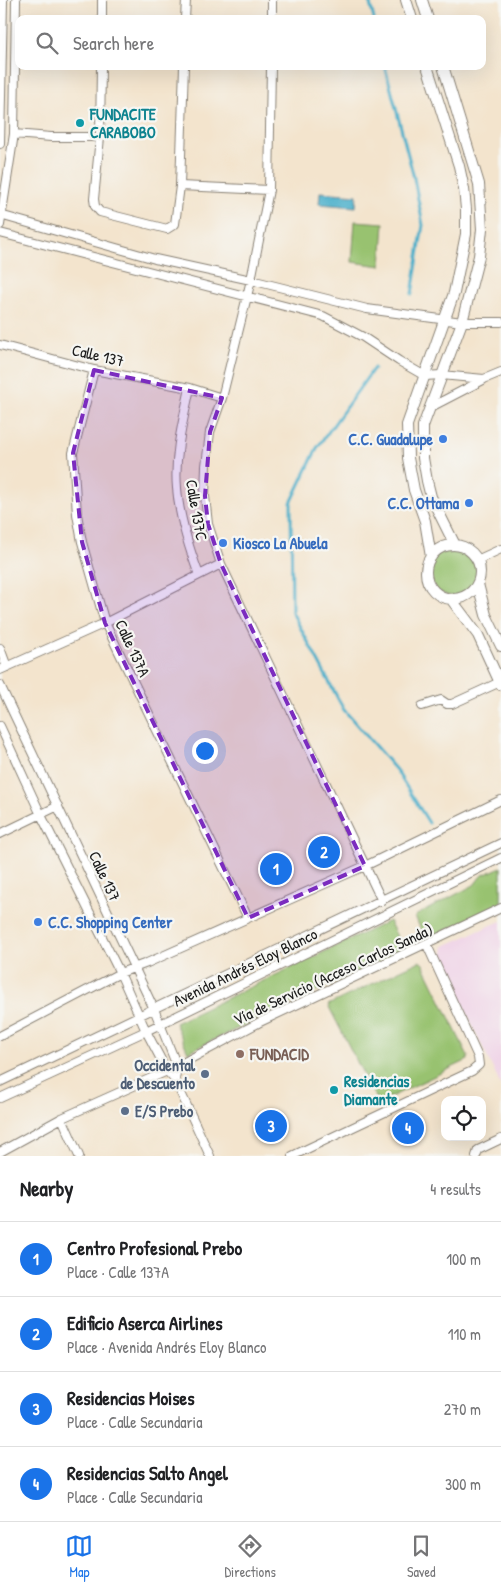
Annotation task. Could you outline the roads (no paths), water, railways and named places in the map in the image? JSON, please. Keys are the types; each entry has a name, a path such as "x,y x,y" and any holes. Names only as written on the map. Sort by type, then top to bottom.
{"street":[{"path":"0,144 3,0"},
{"path":"16,0 16,15"},
{"path":"102,0 102,15"},
{"path":"185,15 186,0"},
{"path":"272,0 272,15"},
{"path":"406,0 411,15"},
{"path":"422,0 427,15"},
{"path":"0,225 14,134 15,67"},
{"path":"101,70 100,137 94,199 95,206 100,212 167,229 175,224 180,186 184,70"},
{"path":"271,70 269,190 251,280 222,398 210,432 205,496 208,524 221,564 382,901"},
{"path":"428,70 464,189 466,234 454,293 407,425 408,458 431,557 427,569 428,581 431,587 438,595 457,599 469,594 478,584"},
{"path":"445,70 480,184 482,229 479,256 462,322 423,426 422,458 425,474 431,496 455,546"},
{"path":"14,134 51,137 100,137"},
{"path":"453,148 467,143"},
{"path":"180,186 269,190"},
{"path":"1,215 155,259 251,280 366,309 462,322 501,322"},
{"path":"0,233 323,316 363,337 425,376 441,375 484,379"},
{"name":"Calle 137","path":"0,345 94,370 190,388 222,398"},
{"name":"Calle 137A","path":"94,370 73,453 77,514 82,542 105,623 248,918"},
{"path":"429,408 501,372"},
{"name":"Calle 137C","path":"190,388 178,453 176,488 188,543 199,575"},
{"path":"431,557 439,550 455,546 468,550 477,560 480,568 478,584 486,615 501,646"},
{"path":"477,560 501,549"},
{"path":"0,648 3,668 105,623 221,564"},
{"path":"422,706 441,700 447,704 452,704 500,683 478,635 451,599"},
{"name":"Calle 137","path":"0,685 154,1009 177,1066"},
{"path":"0,726 41,815 120,972 138,1016 167,1071 175,1080 210,1156"},
{"path":"0,1036 120,972 134,968 365,866 501,800"},
{"path":"0,834 58,806"},
{"name":"Avenida Andrés Eloy Blanco","path":"0,1082 501,843"},
{"name":"Avenida Andrés Eloy Blanco","path":"0,1098 146,1031 501,858"},
{"name":"Vía de Servicio (Acceso Carlos Sanda)","path":"177,1066 260,1022 427,945 501,908"},
{"path":"292,1156 472,1071 479,1065 478,1057 427,945"},
{"path":"175,1080 177,1066"},
{"path":"0,1152 62,1118 167,1071"},
{"path":"62,1118 79,1156"},
{"path":"476,1156 478,1150 501,1139"}],"water":[{"path":"320,192 357,195 356,207 319,204"}],"waterway":[{"path":"369,0 373,15"},
{"path":"386,70 414,178 423,225 412,294"},
{"path":"374,368 317,448 291,503 292,612 344,710 396,770 429,823"}],"place":[{"name":"FUNDACITE CARABOBO","path":"80,123"},
{"name":"C.C. Guadalupe","path":"443,439"},
{"name":"C.C. Ottama","path":"469,503"},
{"name":"Kiosco La Abuela","path":"223,543"},
{"name":"Edificio Aserca Airlines","path":"324,852"},
{"name":"Centro Profesional Prebo","path":"276,869"},
{"name":"C.C. Shopping Center","path":"38,922"},
{"name":"FUNDACID","path":"240,1054"},
{"name":"Occidental de Descuento","path":"205,1074"},
{"name":"Residencias Diamante","path":"334,1090"},
{"name":"E/S Prebo","path":"125,1111"},
{"name":"Residencias Moises","path":"271,1126"},
{"name":"Residencias Salto Angel","path":"408,1128"}]}
